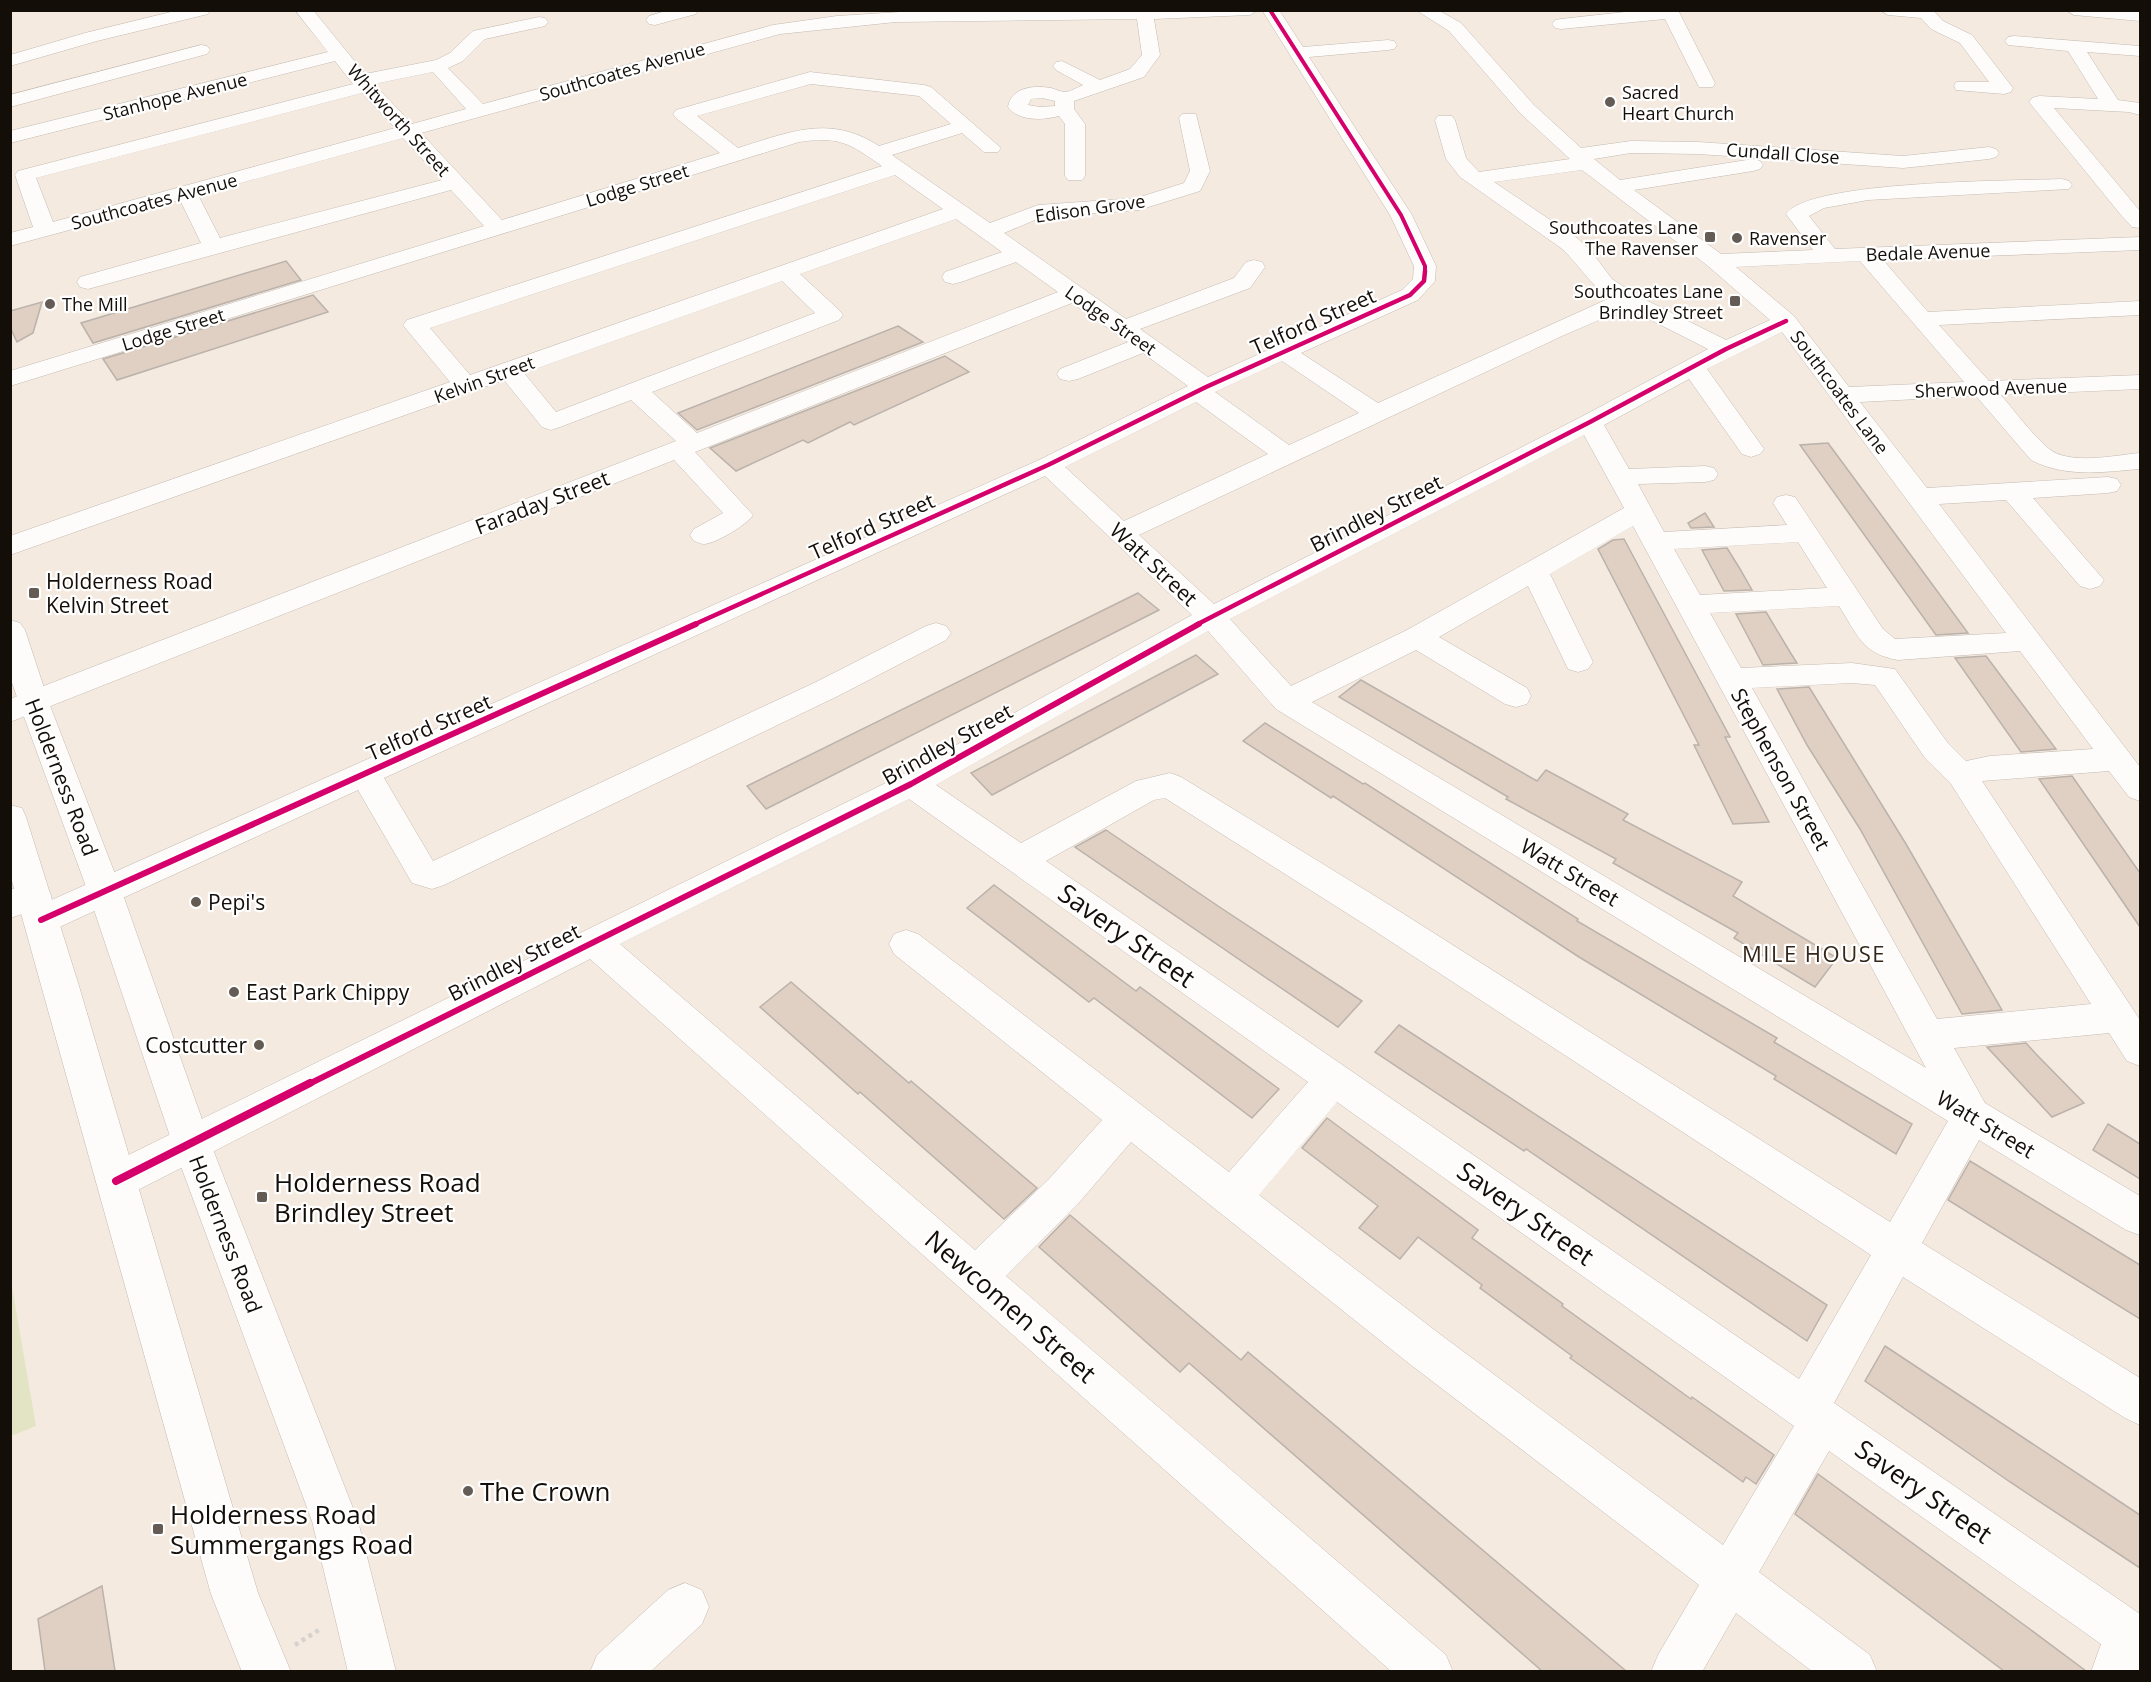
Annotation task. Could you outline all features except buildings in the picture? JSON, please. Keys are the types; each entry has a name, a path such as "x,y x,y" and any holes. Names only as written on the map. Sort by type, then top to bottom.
{"main road":[{"path":"10,61 91,37 202,10"},
{"name":"Whitworth Street","path":"303,10 364,83 498,228"},
{"path":"655,20 690,10"},
{"name":"Southcoates Avenue","path":"10,240 410,132 655,61 779,29 852,15 1250,10"},
{"name":"Telford Street","path":"24,889 105,891 1048,465 1202,389 1410,295 1424,281 1425,266 1401,215 1270,10"},
{"name":"Southcoates Lane","path":"1424,10 1452,19 1527,109 1581,159 1716,261 1786,321 2140,789"},
{"path":"1888,10 1924,12 1937,25 1966,39 2004,88 1963,86"},
{"path":"2074,10 2140,16"},
{"path":"1561,24 1670,12 1706,83"},
{"path":"1075,177 1075,124 1065,104 1098,86 1137,73 1151,55 1136,13"},
{"path":"760,16 779,29"},
{"path":"45,230 25,175 445,62 465,51 475,37 539,22"},
{"path":"1294,48 1342,38 1360,31"},
{"path":"2014,41 2140,51"},
{"path":"1294,48 1388,45"},
{"path":"2074,46 2112,105"},
{"path":"1974,49 2055,53"},
{"path":"10,101 201,50"},
{"name":"Stanhope Avenue","path":"10,137 340,54"},
{"path":"1062,66 1098,86"},
{"path":"442,72 479,112"},
{"path":"735,155 683,114 810,78 924,91 991,148"},
{"path":"2140,110 2112,105 2039,102 2108,187 2140,222"},
{"name":"Edison Grove","path":"988,232 1038,211 1138,204 1193,187 1200,171 1189,118"},
{"path":"1445,120 1456,159 1475,179 1569,243 1583,256 1595,275 1630,301 1726,349"},
{"path":"877,153 965,126"},
{"name":"Lodge Street","path":"10,379 796,136 822,132 842,133 877,153 1123,328 1286,455"},
{"name":"Cundall Close","path":"1475,179 1631,147 1698,148 1902,162 1989,153"},
{"path":"1616,187 1756,164 1812,166"},
{"path":"466,385 415,325 896,168"},
{"path":"88,282 456,182"},
{"path":"1829,256 1797,214 1818,203 1868,194 2062,185"},
{"path":"186,192 214,246"},
{"name":"Kelvin Street","path":"10,546 958,211"},
{"name":"Bedale Avenue","path":"1716,261 2140,243"},
{"path":"953,278 1018,254"},
{"path":"1866,255 2040,455 2052,462 2068,465 2140,461"},
{"path":"1123,328 1242,283 1254,267"},
{"path":"509,370 551,422 831,315 785,272"},
{"name":"Faraday Street","path":"22,707 1074,294"},
{"path":"1121,533 1575,322 1618,303 1630,301"},
{"path":"1922,319 2140,308"},
{"name":"Brindley Street","path":"116,1180 911,784 1211,616 1590,422 1726,349 1786,321"},
{"path":"1069,374 1145,344"},
{"path":"1284,352 1376,413"},
{"path":"1693,367 1751,449"},
{"name":"Sherwood Avenue","path":"1841,395 2140,382"},
{"path":"635,390 686,446 740,515 704,535"},
{"name":"Stephenson Street","path":"1590,422 1972,1116"},
{"name":"Watt Street","path":"1048,465 1211,616 1287,701 2140,1217"},
{"path":"1621,477 1705,474"},
{"path":"1918,497 2140,483"},
{"path":"2013,491 2090,580"},
{"path":"1786,503 1873,636 1886,648 1898,650 2028,641"},
{"path":"1287,701 1417,637 1639,511"},
{"path":"1656,541 1805,533"},
{"path":"1535,572 1578,662"},
{"path":"1691,605 1847,596"},
{"name":"Holderness Road","path":"10,630 22,707 105,891 191,1142 335,1521 372,1671"},
{"path":"366,774 381,804 418,865 424,874 432,876 827,689 936,633"},
{"path":"1417,637 1516,696"},
{"path":"1732,679 1852,673 1884,676 1936,750 1962,776 2140,1050"},
{"path":"1962,776 1972,771 1990,768 2118,759"},
{"name":"Savery Street","path":"911,784 1814,1414 2128,1649"},
{"path":"1019,860 1147,789 1170,785 1376,914 1896,1249 2140,1403"},
{"path":"10,817 24,889 116,1180 235,1594 266,1668"},
{"name":"Newcomen Street","path":"593,941 1429,1671"},
{"path":"906,944 1426,1350 1853,1671"},
{"path":"1928,1035 2118,1017"},
{"path":"1232,1198 1334,1079"},
{"path":"1675,1671 1730,1577 1896,1249 1972,1116"},
{"path":"976,1276 1063,1192 1129,1117"},
{"path":"614,1671 685,1607"}],"path":[{"path":"266,1668 355,1606"}],"green space":[{"path":"10,1275 36,1426 11,1436 10,1436"}],"cycle path":[{"path":"41,920 1048,465 1206,387 1410,295 1424,281 1425,266 1401,215 1270,10"},
{"path":"116,1181 911,784 1211,617 1590,422 1726,349 1786,321"}],"place":[{"name":"Sacred Heart Church","path":"1610,102"},
{"name":"Southcoates Lane The Ravenser","path":"1710,237"},
{"name":"Ravenser","path":"1737,238"},
{"name":"Southcoates Lane Brindley Street","path":"1735,301"},
{"name":"The Mill","path":"50,304"},
{"name":"Holderness Road Kelvin Street","path":"34,593"},
{"name":"Pepi's","path":"196,902"},
{"name":"East Park Chippy","path":"234,992"},
{"name":"Costcutter","path":"259,1045"},
{"name":"Holderness Road Brindley Street","path":"262,1197"},
{"name":"The Crown","path":"468,1491"},
{"name":"Holderness Road Summergangs Road","path":"158,1529"}],"district":[{"name":"MILE HOUSE","path":"1814,953"}]}
